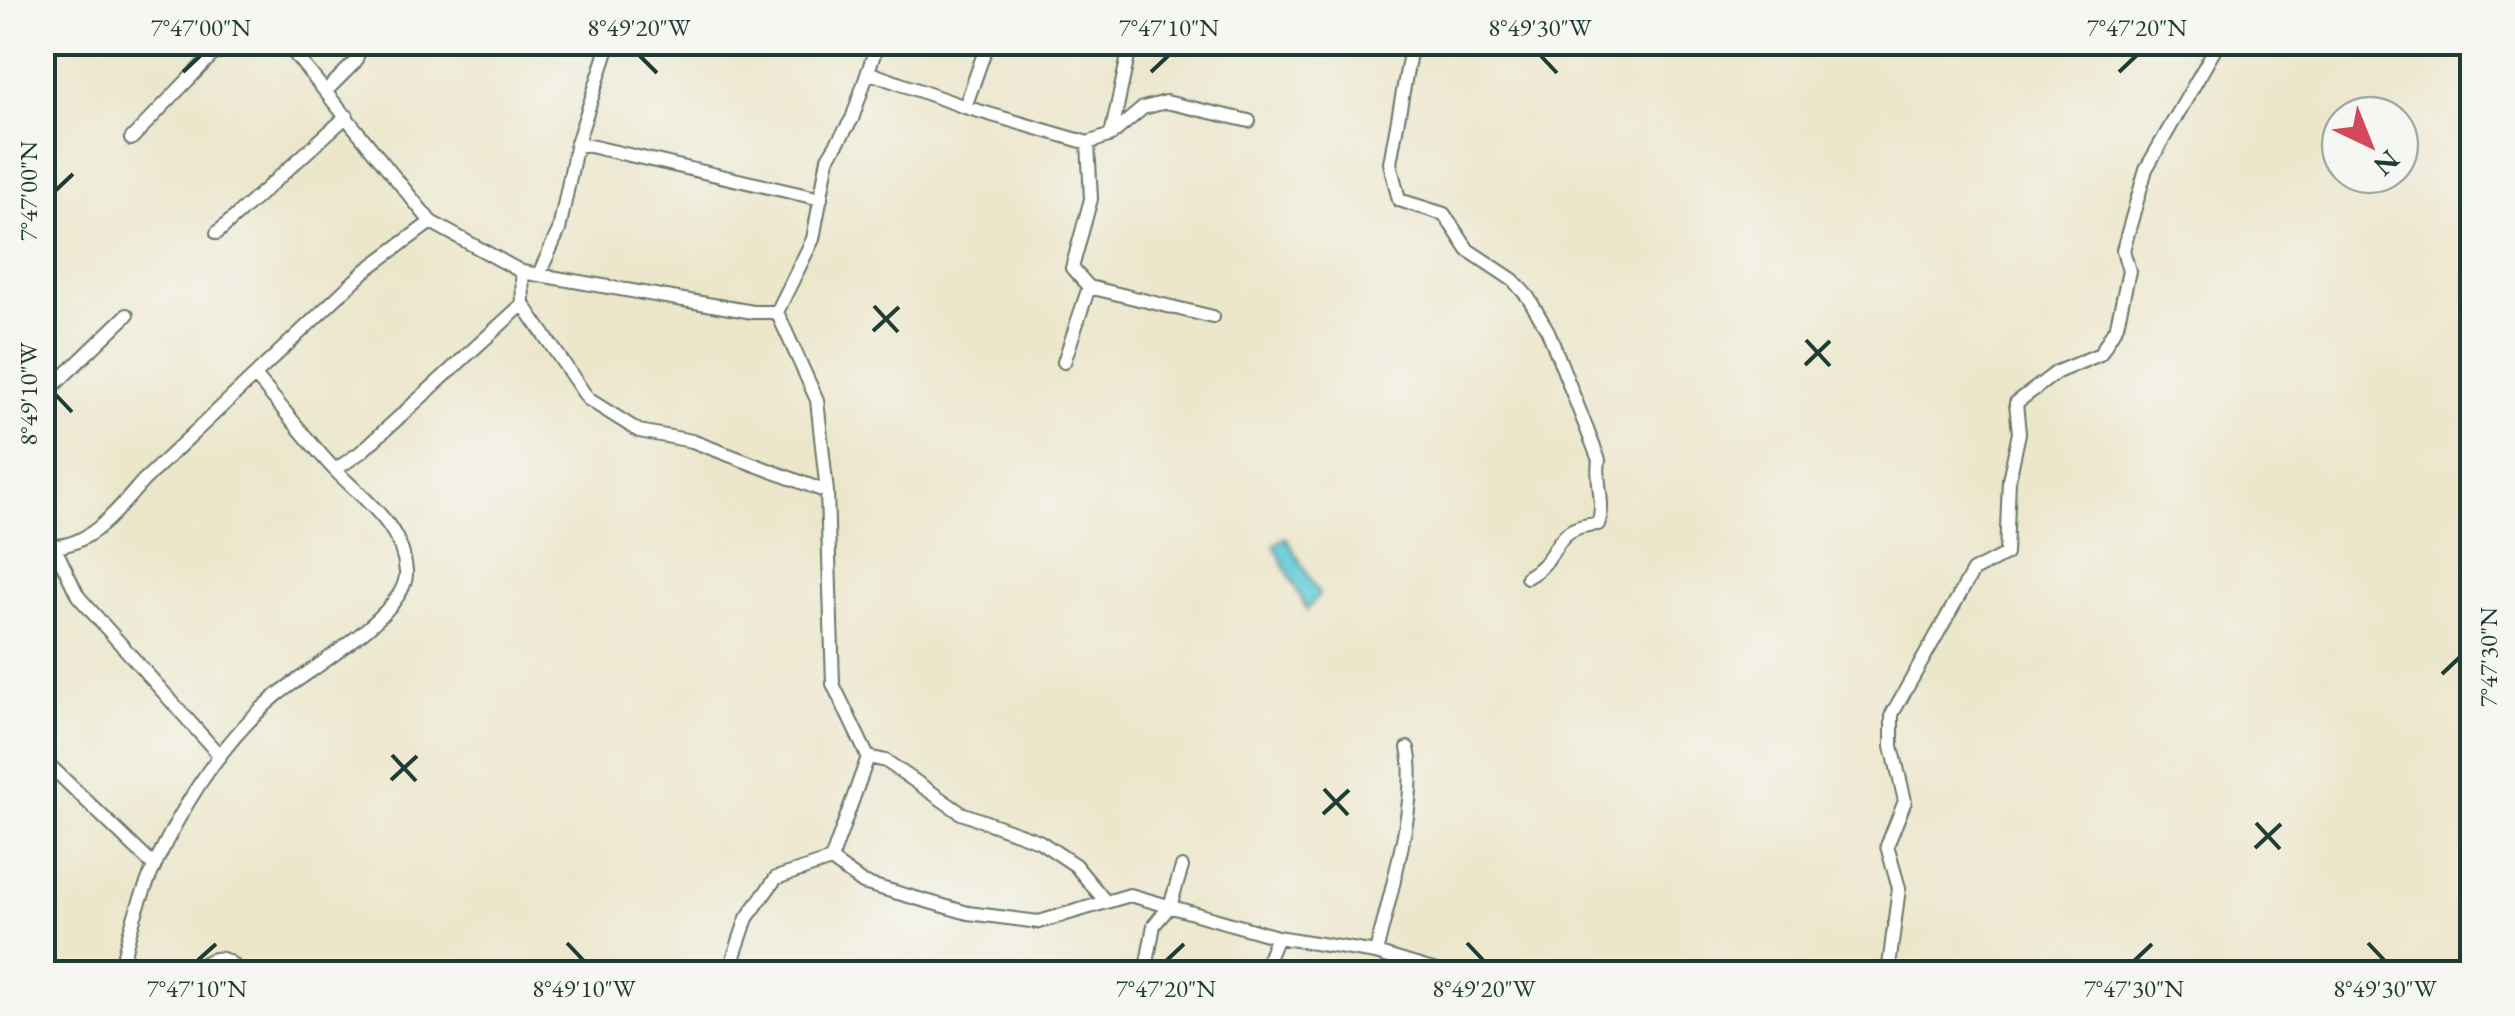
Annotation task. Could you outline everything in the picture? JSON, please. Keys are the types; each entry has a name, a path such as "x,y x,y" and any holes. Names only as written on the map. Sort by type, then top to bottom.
{"street":[{"path":"131,139 211,56 236,42"},
{"path":"285,42 430,222 522,272 752,312 778,312"},
{"path":"326,91 356,62 362,42"},
{"path":"538,274 569,197 576,143 610,42"},
{"path":"778,312 803,267 828,158 852,119 878,42"},
{"path":"965,107 988,42"},
{"path":"1110,135 1131,42"},
{"path":"1412,42 1390,164 1400,200 1444,214 1468,250 1513,280 1528,297 1548,331 1552,351 1600,460 1596,480 1604,508 1598,524 1580,524 1561,534 1548,566 1528,577"},
{"path":"1888,974 1899,888 1887,846 1905,801 1892,746 1892,714 1973,571 2006,554 2008,480 2019,433 2016,404 2057,372 2100,354 2117,325 2129,271 2123,250 2146,169 2218,42"},
{"path":"870,73 965,107 1088,143 1110,135 1142,108 1166,102 1249,121"},
{"path":"216,233 347,116"},
{"path":"576,143 821,199"},
{"path":"1088,143 1092,199 1072,268 1090,287 1214,318"},
{"path":"54,546 73,545 112,516 142,481 366,270 430,222"},
{"path":"522,272 523,304 588,399 639,431 692,441 827,492"},
{"path":"1064,362 1090,287"},
{"path":"335,470 361,452 523,304"},
{"path":"778,312 817,400 827,492 833,684 868,757 831,860"},
{"path":"42,397 128,315"},
{"path":"120,974 129,924 153,865 240,726 366,629 399,596 407,575 394,532 335,470 256,376"},
{"path":"42,534 54,546 78,596 220,756"},
{"path":"1376,953 1404,821 1412,761 1408,748"},
{"path":"868,757 886,761 961,814 1039,841 1074,866 1106,902"},
{"path":"42,758 153,865"},
{"path":"831,860 863,883 968,913 1038,922 1130,894 1276,937 1376,953 1446,974"},
{"path":"728,974 747,918 776,878 831,860"},
{"path":"1145,974 1154,925 1170,906 1182,867"},
{"path":"1262,974 1276,937"},
{"path":"190,974 215,956 222,956 242,974"}],"water":[{"path":"1286,537 1319,595 1307,610 1274,545"}]}
